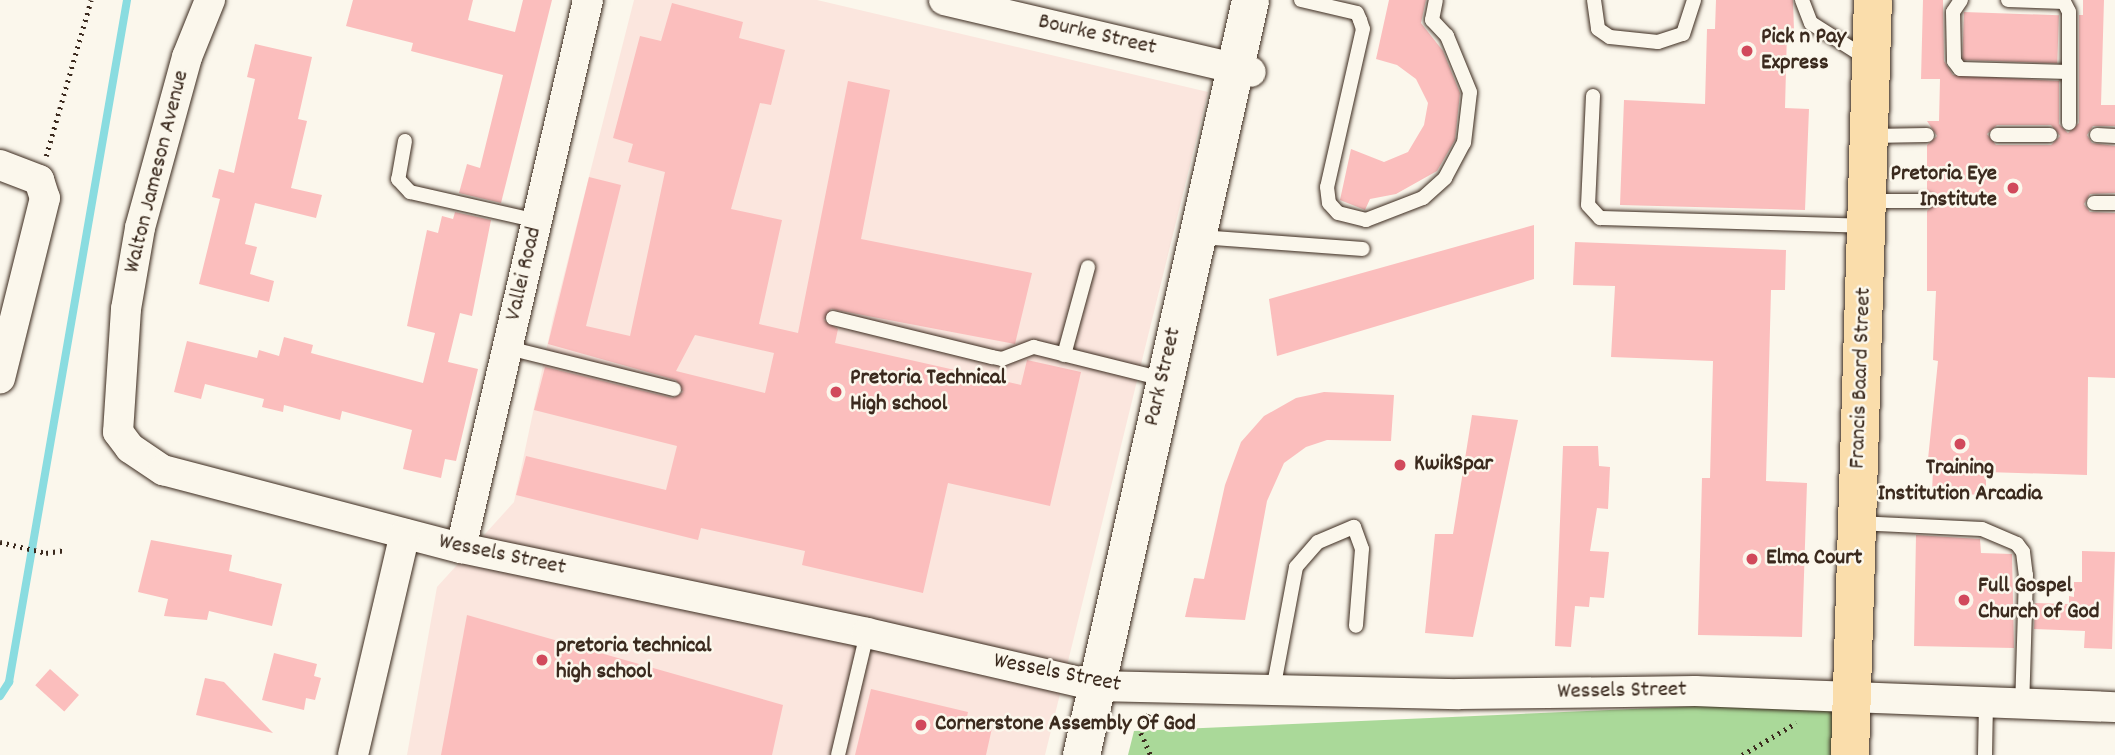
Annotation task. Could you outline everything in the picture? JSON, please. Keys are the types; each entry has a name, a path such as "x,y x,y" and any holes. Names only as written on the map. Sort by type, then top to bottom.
{"main road":[{"name":"Francis Baard Street","path":"1850,755 1873,0"}],"street":[{"name":"Walton Jameson Avenue","path":"118,432 126,309 140,228 187,57 210,0"},
{"name":"Vallei Road","path":"461,548 588,0"},
{"name":"Bourke Street","path":"944,0 1242,70"},
{"name":"Park Street","path":"1081,755 1106,687 1213,238 1242,70 1250,0"},
{"name":"Park Street","path":"1101,755 1106,687 1163,379 1242,70 1268,0"},
{"path":"0,164 39,180 45,209 0,378"},
{"name":"Wessels Street","path":"118,432 130,448 163,470 405,534 1106,687 1459,694 1695,691 2022,706 2115,707"},
{"path":"353,755 405,534"}],"lane":[{"path":"1301,0 1357,13 1363,29 1327,187 1329,203 1338,213 1366,220 1423,198 1445,178 1464,143 1470,92 1447,36 1432,20 1436,0"},
{"path":"1594,0 1598,29 1610,37 1658,42 1683,34 1694,0"},
{"path":"1802,0 1811,23 1871,60"},
{"path":"1961,0 1953,12 1954,61 1960,68 2069,72"},
{"path":"2008,0 2064,2 2069,12 2069,123"},
{"path":"1593,96 1588,205 1600,218 1726,225 1867,214 1927,201"},
{"path":"1869,136 1927,135"},
{"path":"1997,135 2050,135"},
{"path":"2097,135 2115,136"},
{"path":"405,141 398,179 410,192 538,221"},
{"path":"2094,203 2115,203"},
{"path":"1213,238 1363,249"},
{"path":"1064,355 1088,267"},
{"path":"833,318 1002,359 1023,348 1163,379"},
{"path":"508,348 674,389"},
{"path":"1857,523 1982,529 2017,544 2023,552 2026,575 2022,706"},
{"path":"1273,690 1296,567 1318,542 1354,527 1362,549 1356,626"},
{"path":"838,755 867,633"},
{"path":"1985,755 1986,704"}],"path":[{"path":"39,180 91,0"},
{"path":"3,543 46,553 64,550"},
{"path":"1141,733 1151,755"}],"shaded area":[{"name":"Pretoria Technical High school","path":"634,0 817,0 1208,92 1045,755 407,755 437,587 514,502 553,318"}],"green space":[{"path":"1834,700 1832,755 1128,755 1134,731"}],"building":[{"path":"353,0 473,0 468,20 515,32 523,0 552,0 501,203 459,193 467,164 480,168 503,75 411,51 413,43 346,26"},
{"path":"1389,0 1426,0 1421,23 1443,51 1460,93 1455,140 1437,171 1396,194 1370,199 1365,210 1340,200 1351,149 1384,162 1408,152 1424,125 1428,103 1416,79 1397,65 1376,59"},
{"path":"1716,0 1793,0 1794,31 1787,31 1785,108 1809,109 1805,210 1620,205 1624,100 1705,104 1707,29 1715,29"},
{"name":"Pretoria Eye Institute","path":"1923,0 1943,0 1944,61 1953,75 2059,81 2059,124 2068,133 2079,123 2079,15 2083,15 2083,0 2104,0 2101,105 2115,105 2115,126 2093,126 2087,135 2092,143 2115,146 2115,193 2090,194 2084,204 2090,212 2115,213 2115,378 2088,377 2087,475 1986,472 1986,495 1932,493 1933,469 1927,469 1938,361 1933,360 1936,291 1927,291 1927,211 1937,200 1927,191 1927,145 1937,136 1927,121 1939,121 1940,79 1921,79","holes":["1997,125 2051,125 2060,136 2051,145 1996,145 1987,134"]},
{"path":"672,3 743,22 739,38 785,50 771,105 760,103 731,209 782,220 759,324 798,333 848,81 890,90 861,239 1032,273 1015,344 831,309 824,320 838,329 835,343 1021,385 1027,360 1081,372 1050,506 948,483 923,593 802,565 805,551 701,528 698,540 516,495 526,456 666,490 677,446 534,410 545,367 672,398 683,392 676,380 548,344 589,177 621,185 586,326 630,336 665,172 628,162 633,144 613,138 640,36 661,41","holes":["695,335 774,353 765,393 676,371"]},
{"path":"1964,12 2059,15 2057,63 1962,60"},
{"path":"255,44 312,57 298,119 307,121 291,188 322,195 316,218 255,203 245,244 257,247 250,274 274,281 269,302 199,284 220,199 212,197 219,169 234,173 255,79 247,77"},
{"path":"455,212 491,220 472,316 460,313 448,362 478,369 456,461 445,459 441,478 403,469 412,430 342,411 340,420 284,405 283,412 262,407 264,399 205,384 201,399 174,392 187,341 257,358 259,350 279,356 284,337 313,345 311,353 423,383 435,333 407,326 427,230 438,233 442,216 453,219"},
{"path":"1534,225 1534,279 1277,356 1269,299"},
{"path":"1575,242 1786,250 1785,290 1771,290 1766,481 1807,483 1802,637 1698,635 1702,478 1710,478 1713,361 1611,357 1615,286 1573,285"},
{"path":"1324,392 1394,395 1391,441 1327,440 1306,447 1284,463 1267,501 1245,620 1185,617 1194,578 1204,579 1225,485 1241,442 1264,416 1296,398"},
{"path":"1472,415 1518,420 1473,637 1425,633 1435,534 1453,534"},
{"path":"1563,446 1598,446 1599,466 1610,467 1608,509 1597,508 1590,551 1609,552 1604,598 1590,597 1589,607 1575,606 1571,647 1555,646"},
{"name":"Full Gospel Church of God","path":"1916,535 1980,539 1981,553 2012,554 2014,648 1914,646"},
{"path":"151,540 232,555 229,571 282,584 272,626 209,611 207,620 164,616 168,599 138,592"},
{"path":"2082,551 2115,552 2112,649 2084,648 2085,631 2034,629 2035,603 2069,604 2069,596 2074,597 2074,582 2082,582"},
{"name":"pretoria technical high school","path":"467,615 783,705 772,755 441,755"},
{"path":"274,653 317,664 314,676 321,678 315,700 306,698 304,710 262,700"},
{"path":"50,669 79,695 64,711 35,685"},
{"path":"205,678 224,682 273,733 196,715"},
{"name":"Cornerstone Assembly Of God","path":"871,689 968,712 966,721 992,728 986,755 855,755"}],"waterway":[{"path":"0,696 9,682 127,0"}],"place":[{"name":"Pick n Pay Express","path":"1747,51"},
{"name":"Pretoria Eye Institute","path":"2013,188"},
{"name":"Pretoria Technical High school","path":"836,392"},
{"name":"Training Institution Arcadia","path":"1960,444"},
{"name":"KwikSpar","path":"1400,465"},
{"name":"Elma Court","path":"1752,559"},
{"name":"Full Gospel Church of God","path":"1964,600"},
{"name":"pretoria technical high school","path":"542,660"},
{"name":"Cornerstone Assembly Of God","path":"921,725"}]}
